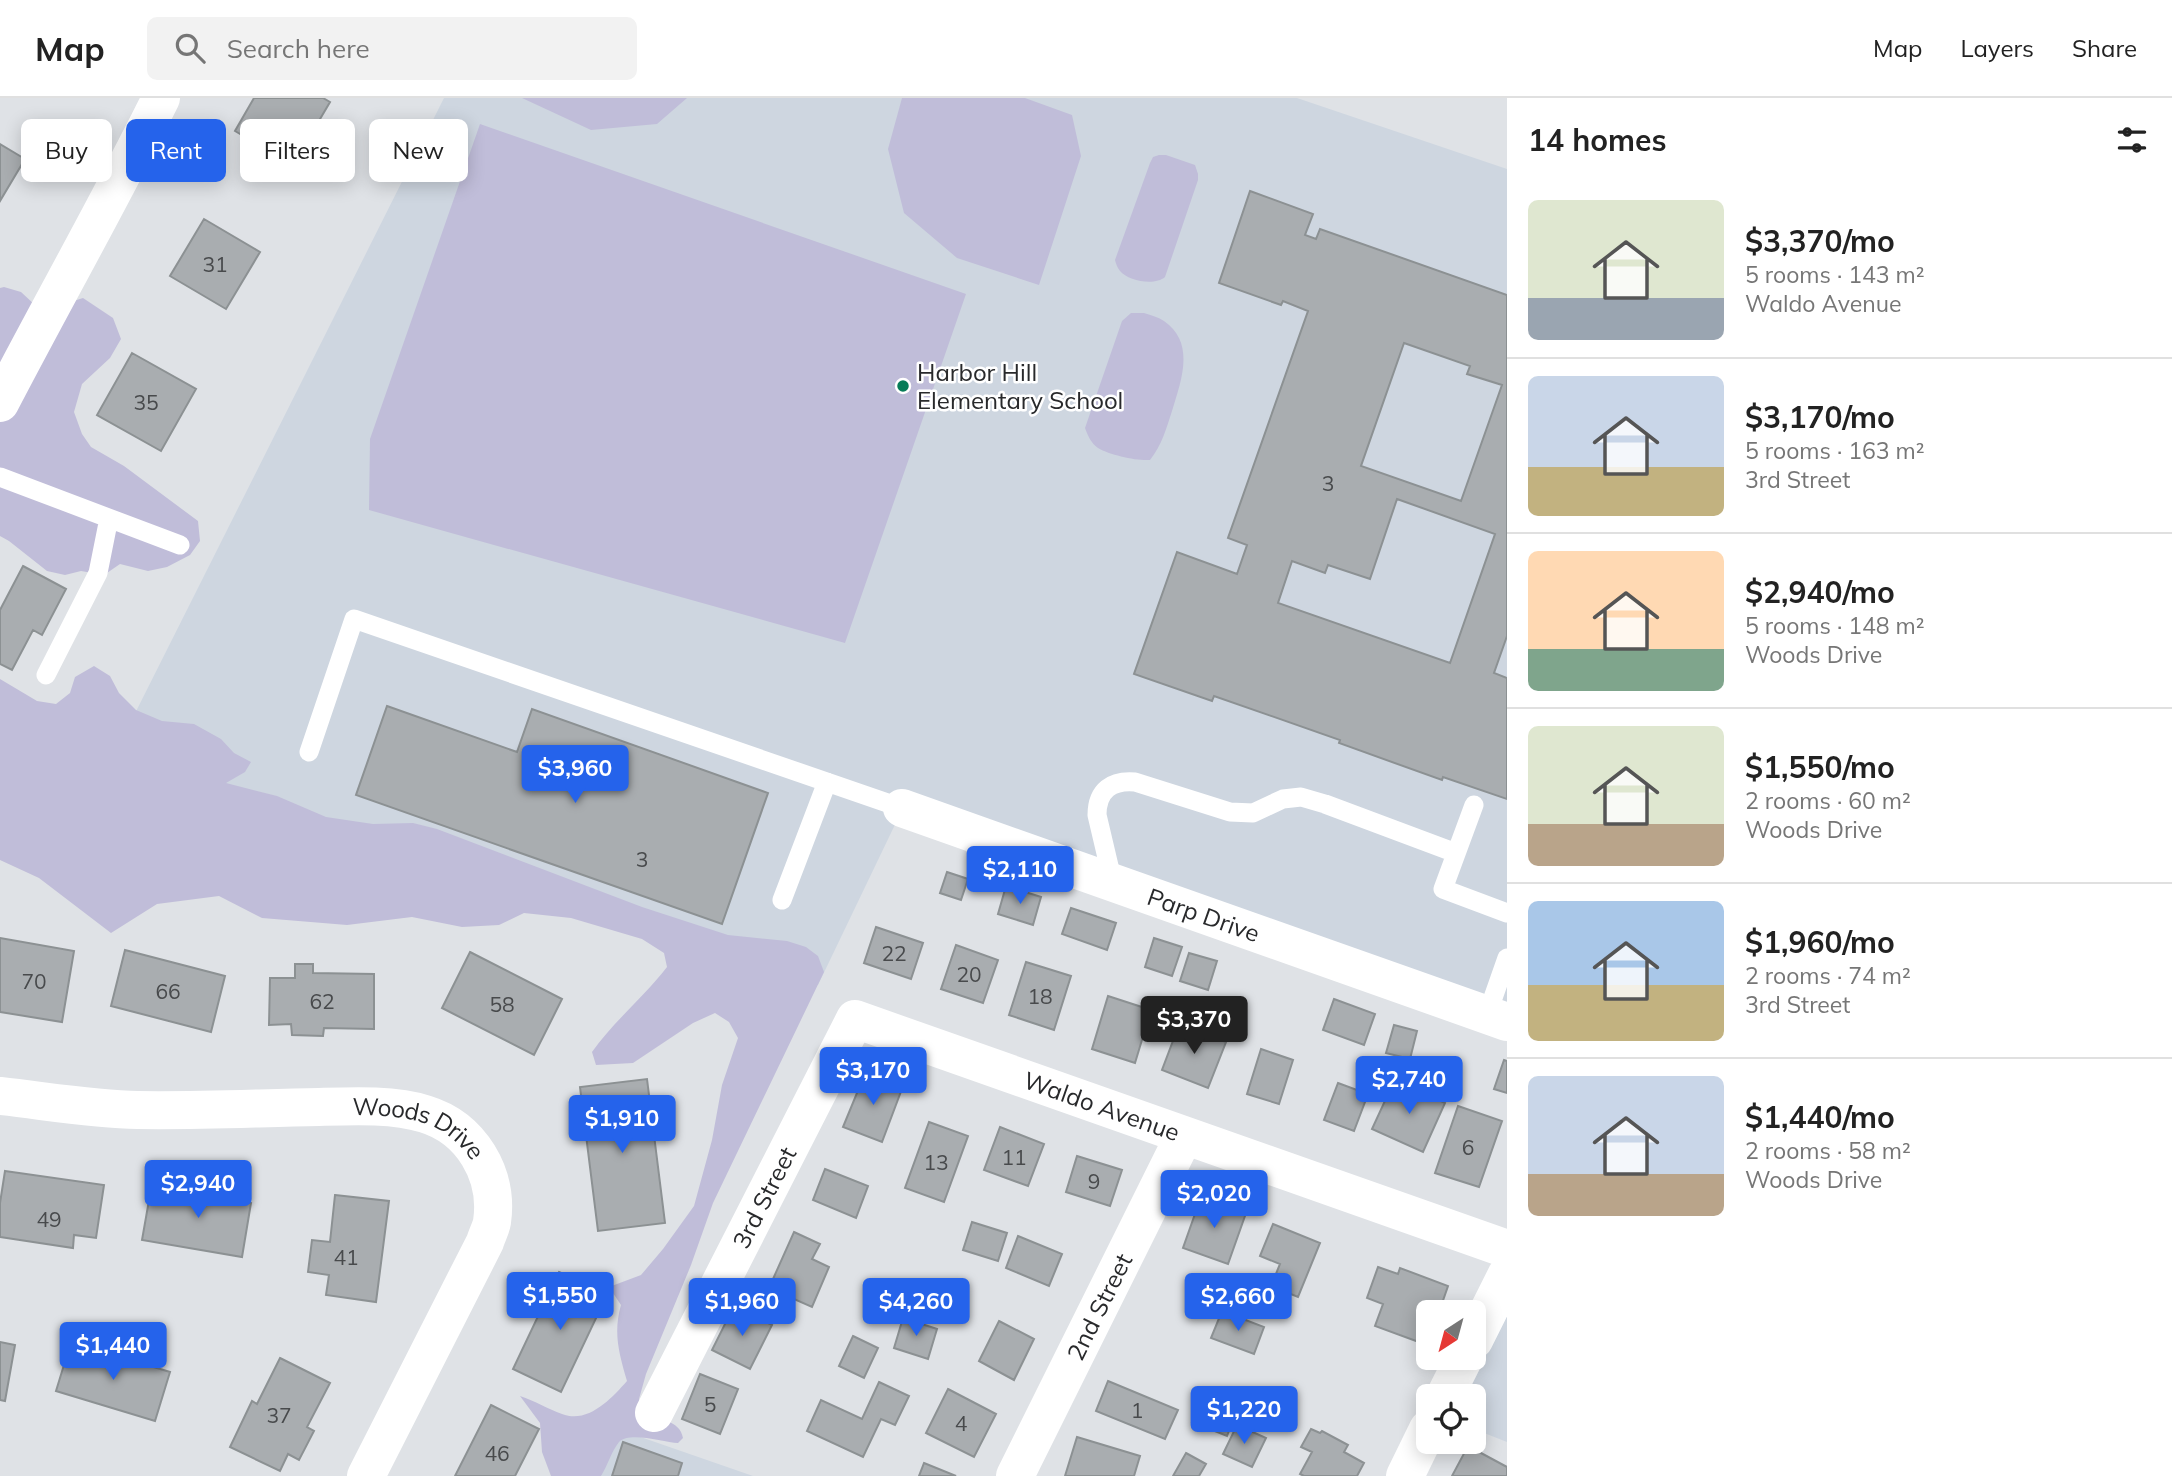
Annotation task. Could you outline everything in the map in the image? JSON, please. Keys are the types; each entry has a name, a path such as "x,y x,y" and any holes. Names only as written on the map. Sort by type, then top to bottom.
{"street":[{"path":"0,403 161,98"},
{"name":"Parp Drive","path":"902,808 1497,1018"},
{"name":"Waldo Avenue","path":"855,1019 1507,1248"},
{"name":"3rd Street","path":"654,1413 855,1019"},
{"name":"Woods Drive","path":"0,1096 136,1110 363,1106 418,1112 442,1121 461,1133 474,1147 489,1174 492,1223 479,1254 366,1476"},
{"name":"2nd Street","path":"1014,1476 1184,1136"},
{"path":"1486,1316 1507,1274"},
{"path":"1405,1476 1416,1454"}],"lane":[{"path":"0,477 180,545"},
{"path":"46,675 98,573 109,518"},
{"path":"309,752 354,619 902,808"},
{"path":"1113,883 1097,807 1108,788 1121,780 1241,814 1267,808 1291,797 1301,797 1456,853"},
{"path":"782,900 827,782"},
{"path":"1474,805 1443,889 1507,912"},
{"path":"1497,1018 1507,958"}],"shaded area":[{"name":"Harbor Hill Elementary School","path":"444,98 1297,98 1507,169 1507,1022 902,810 818,985 458,857 90,803 402,182 468,182 468,119 433,119"},
{"path":"522,98 687,98 657,124 591,130"},
{"path":"902,98 1025,98 1072,115 1081,156 1039,285 957,258 904,213 888,149"},
{"path":"480,124 966,294 845,643 369,510 370,439 460,182 468,182 468,158"},
{"path":"1159,155 1195,165 1198,180 1165,277 1161,280 1142,281 1124,274 1115,260 1150,163 1153,157"},
{"path":"0,288 21,292 35,305 58,306 83,298 113,318 121,339 110,358 82,384 74,412 82,434 91,447 124,466 198,521 200,541 190,555 167,567 148,571 120,564 104,575 81,571 65,575 47,571 0,536"},
{"path":"1131,313 1144,313 1162,320 1174,330 1183,351 1182,375 1176,399 1158,449 1150,460 1103,451 1093,444 1085,428 1122,321"},
{"path":"94,666 110,676 119,693 136,710 162,721 194,724 221,739 234,753 251,762 245,772 226,783 277,796 326,817 373,824 413,823 437,829 642,907 728,935 787,941 806,947 818,956 824,972 713,1203 691,1265 646,1374 639,1399 650,1414 677,1427 683,1438 678,1443 630,1437 616,1446 601,1476 551,1476 542,1452 540,1423 520,1396 562,1414 581,1416 598,1408 627,1381 617,1334 621,1305 609,1287 641,1275 694,1206 712,1140 722,1085 738,1038 729,1022 715,1013 693,1023 633,1063 596,1065 592,1052 667,967 664,953 642,939 571,918 524,913 499,925 462,927 412,917 347,925 262,918 219,896 157,904 111,933 39,878 0,860 0,679 37,701 56,704 70,693 75,677"},
{"path":"1507,1284 1507,1442 1486,1434 1486,1384 1455,1384 1462,1370 1486,1370 1486,1325"},
{"path":"606,1425 753,1476 582,1476"}],"building":[{"path":"254,98 323,98 330,102 320,119 242,119"},
{"path":"0,144 21,157 21,166 0,201"},
{"path":"1250,191 1313,214 1305,235 1316,239 1320,229 1507,295 1507,636 1494,673 1507,678 1507,799 1443,777 1442,780 1339,743 1340,740 1214,696 1212,701 1134,674 1177,552 1237,574 1247,545 1228,538 1308,311 1283,301 1281,305 1219,283","holes":["1404,343 1470,366 1467,374 1502,385 1461,501 1361,466","1397,499 1495,534 1450,663 1278,603 1292,561 1325,573 1328,565 1370,579"]},
{"path":"204,219 260,252 226,309 170,276"},
{"path":"132,353 196,389 161,451 97,415"},
{"path":"23,566 66,589 42,635 33,630 12,670 0,664 0,610"},
{"path":"387,706 517,752 532,709 768,793 722,924 356,795"},
{"path":"947,872 968,879 961,900 940,893"},
{"path":"1006,886 1041,897 1033,925 998,914"},
{"path":"1071,908 1116,923 1107,950 1062,934"},
{"path":"876,927 923,943 911,979 864,963"},
{"path":"0,938 74,951 62,1022 0,1012"},
{"path":"1154,938 1182,947 1172,976 1145,967"},
{"path":"956,945 998,960 983,1003 941,989"},
{"path":"125,950 225,976 211,1032 111,1006"},
{"path":"470,952 562,999 534,1055 442,1008"},
{"path":"1189,953 1217,961 1208,990 1180,981"},
{"path":"1026,962 1071,976 1054,1030 1009,1015"},
{"path":"295,964 313,964 313,973 374,974 374,1029 324,1028 323,1036 292,1035 291,1024 269,1025 270,978 295,978"},
{"path":"1108,996 1151,1010 1135,1063 1092,1049"},
{"path":"1334,999 1375,1014 1364,1045 1323,1030"},
{"path":"1179,1025 1226,1042 1208,1088 1162,1070"},
{"path":"1394,1025 1417,1031 1410,1059 1386,1053"},
{"path":"1261,1049 1293,1060 1279,1104 1247,1094"},
{"path":"1504,1060 1507,1061 1507,1093 1494,1089"},
{"path":"866,1071 903,1086 882,1142 843,1127"},
{"path":"647,1079 665,1223 598,1231 580,1087"},
{"path":"1395,1079 1445,1103 1423,1152 1372,1129"},
{"path":"1338,1083 1368,1094 1354,1131 1324,1120"},
{"path":"1458,1106 1502,1121 1479,1187 1435,1173"},
{"path":"929,1122 968,1136 944,1202 905,1188"},
{"path":"1000,1127 1044,1144 1028,1186 984,1170"},
{"path":"1077,1156 1122,1170 1110,1206 1066,1192"},
{"path":"825,1169 868,1186 856,1218 813,1200"},
{"path":"5,1171 104,1185 96,1238 74,1235 73,1248 0,1237 0,1203"},
{"path":"199,1181 229,1185 227,1199 251,1203 242,1257 142,1240 151,1189 196,1196"},
{"path":"335,1195 389,1201 376,1302 326,1295 329,1275 308,1272 312,1240 330,1242"},
{"path":"1201,1197 1246,1213 1228,1264 1183,1248"},
{"path":"972,1222 1007,1233 998,1261 963,1250"},
{"path":"1273,1224 1320,1243 1298,1297 1271,1286 1280,1264 1260,1256"},
{"path":"794,1232 820,1244 812,1259 829,1267 812,1307 769,1288"},
{"path":"1018,1236 1062,1254 1049,1286 1006,1268"},
{"path":"1378,1267 1398,1274 1400,1268 1448,1286 1443,1300 1416,1300 1416,1341 1375,1326 1383,1304 1367,1298"},
{"path":"559,1272 607,1295 561,1392 513,1369"},
{"path":"734,1306 772,1325 750,1369 712,1350"},
{"path":"1222,1311 1264,1327 1254,1354 1211,1338"},
{"path":"903,1318 937,1329 928,1359 894,1348"},
{"path":"999,1321 1034,1339 1014,1380 979,1361"},
{"path":"853,1336 878,1348 864,1378 839,1366"},
{"path":"0,1342 15,1345 5,1401 0,1400"},
{"path":"71,1342 170,1372 155,1421 56,1391"},
{"path":"280,1358 330,1383 307,1427 314,1431 299,1460 288,1454 280,1471 230,1447 252,1401 257,1404"},
{"path":"700,1374 738,1389 720,1434 682,1419"},
{"path":"1108,1381 1178,1410 1165,1439 1096,1411"},
{"path":"879,1382 909,1396 895,1425 881,1419 863,1457 807,1431 821,1400 862,1419"},
{"path":"948,1389 996,1414 974,1457 926,1433"},
{"path":"1206,1389 1240,1403 1227,1436 1192,1422"},
{"path":"491,1405 539,1429 515,1476 455,1476"},
{"path":"1237,1425 1266,1438 1252,1467 1223,1454"},
{"path":"1311,1429 1320,1433 1322,1431 1348,1445 1344,1452 1364,1463 1357,1476 1300,1474 1312,1452 1301,1447"},
{"path":"1077,1437 1140,1456 1134,1476 1065,1476"},
{"path":"623,1442 682,1463 678,1476 612,1476"},
{"path":"1186,1453 1206,1464 1199,1476 1173,1476"},
{"path":"1464,1454 1483,1454 1507,1467 1507,1476 1452,1476"},
{"path":"924,1463 956,1476 919,1476"}],"place":[{"name":"Harbor Hill Elementary School","path":"903,386"}]}
